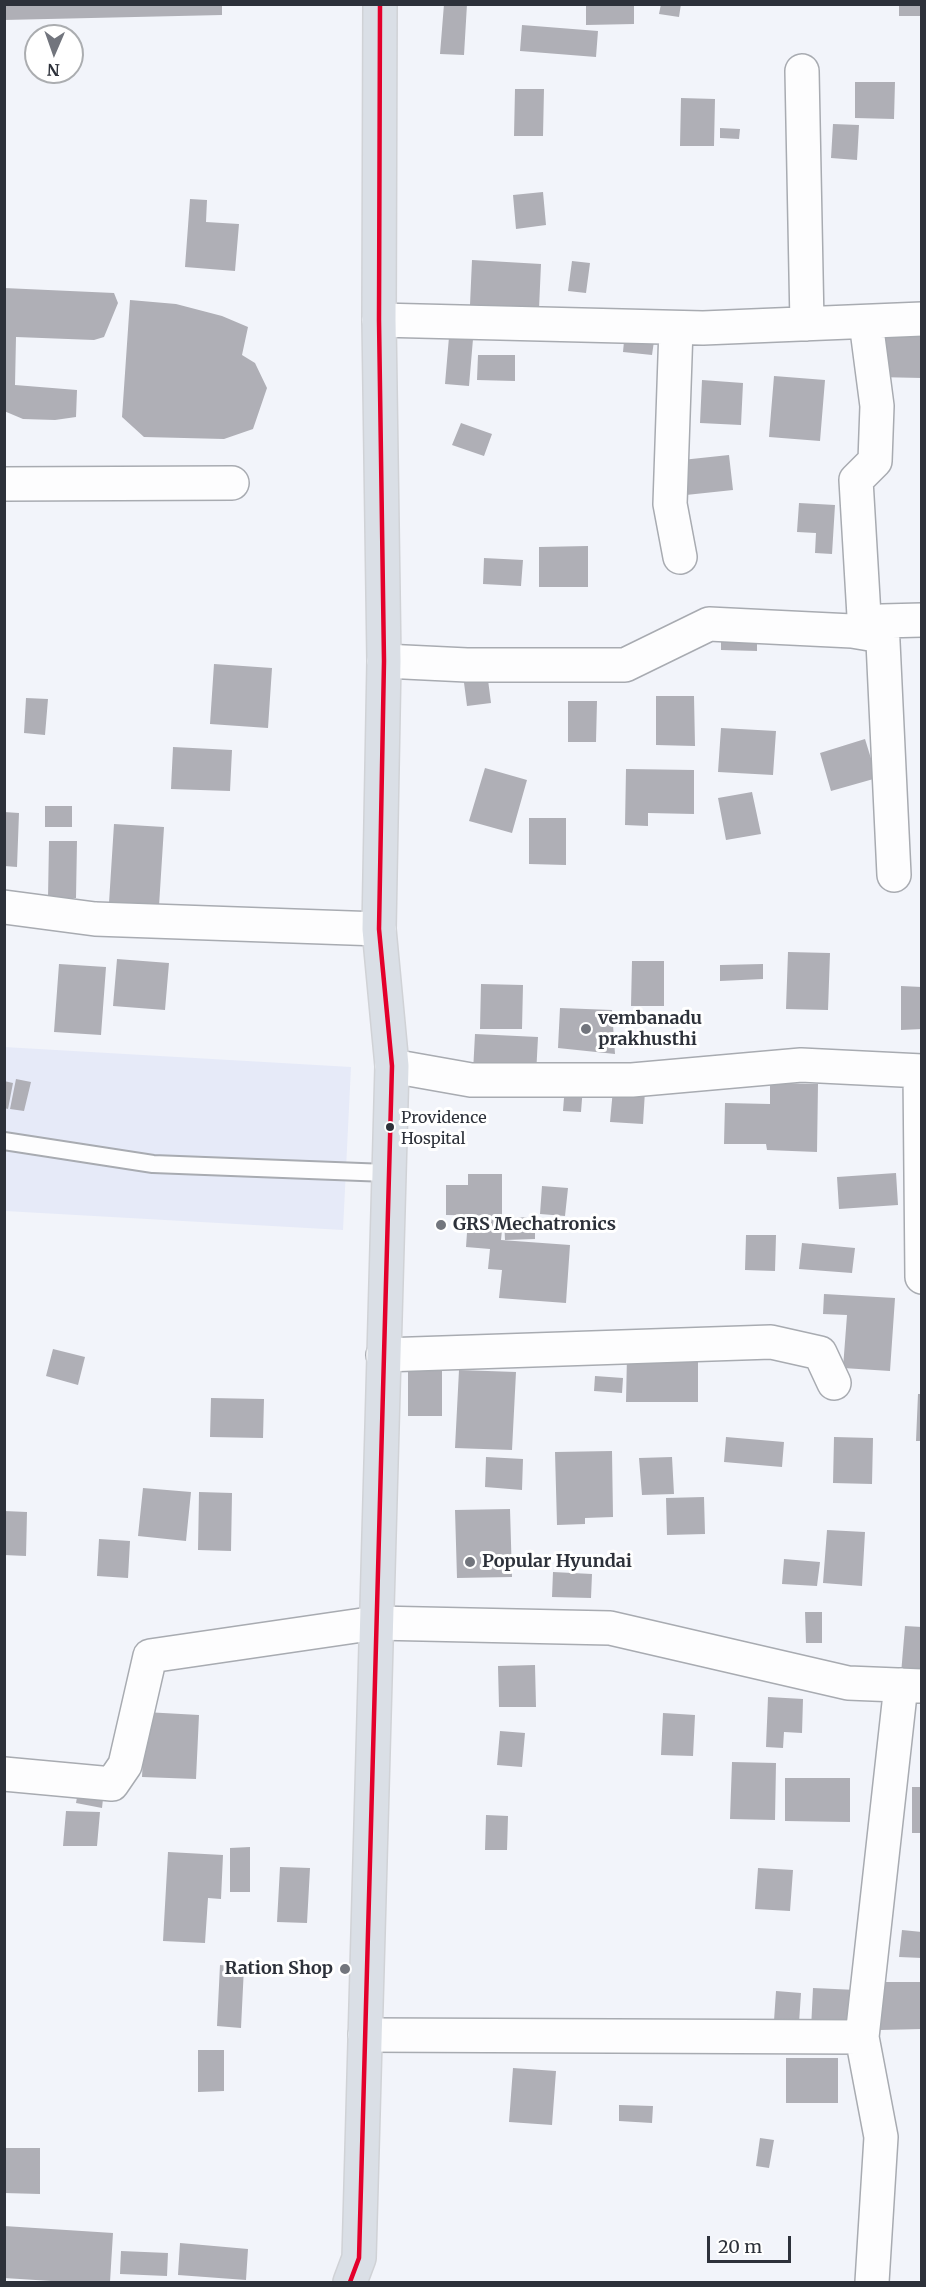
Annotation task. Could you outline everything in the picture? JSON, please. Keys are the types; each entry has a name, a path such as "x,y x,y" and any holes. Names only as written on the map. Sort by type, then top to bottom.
{"highway":[{"path":"360,2274 387,1173 392,1066 379,929 384,662 379,320 380,4"}],"street":[{"path":"802,71 807,324"},
{"path":"379,320 676,328 921,319"},
{"path":"866,322 877,406 875,461 856,480 873,635 894,875"},
{"path":"676,328 670,504 680,557"},
{"path":"4,484 232,483"},
{"path":"873,635 882,621 921,620"},
{"path":"384,662 467,665 625,665 709,624 873,635"},
{"path":"4,907 95,919 379,929"},
{"path":"392,1066 471,1080 632,1080 801,1065 921,1071 921,1277"},
{"path":"383,1355 771,1342 820,1353 834,1383"},
{"path":"4,1774 112,1784 125,1765 150,1656 376,1623 610,1628 848,1683 911,1685 862,2037 881,2136 872,2283"},
{"path":"365,2035 862,2037"}],"lane":[{"path":"4,1142 153,1164 387,1173"}],"shaded area":[{"name":"Providence Hospital","path":"4,1047 351,1067 343,1230 5,1211"}],"building":[{"path":"4,4 222,4 222,15 4,20"},
{"path":"444,4 467,4 464,55 440,54"},
{"path":"586,4 634,4 634,24 586,25"},
{"path":"661,4 681,4 679,17 659,14"},
{"path":"899,4 922,4 922,16 899,16"},
{"path":"522,25 598,31 596,57 520,51"},
{"path":"855,82 895,82 894,119 855,118"},
{"path":"515,89 544,89 543,136 514,136"},
{"path":"681,98 715,99 714,146 680,146"},
{"path":"833,124 859,125 857,160 831,158"},
{"path":"720,128 740,129 739,139 720,138"},
{"path":"543,192 546,225 516,229 513,195"},
{"path":"190,199 207,200 206,222 239,224 235,271 185,267"},
{"path":"472,260 541,264 539,309 470,305"},
{"path":"572,261 590,263 586,293 568,291"},
{"path":"4,288 114,293 118,303 104,337 94,340 16,337 15,385 77,390 76,417 55,420 23,419 4,411"},
{"path":"130,300 176,304 222,316 248,327 242,355 255,363 267,388 253,429 224,439 144,437 122,417"},
{"path":"878,326 922,326 922,378 877,377"},
{"path":"625,331 655,334 652,355 623,352"},
{"path":"449,337 473,339 469,386 445,384"},
{"path":"478,355 515,355 515,381 477,380"},
{"path":"774,376 825,380 820,441 769,437"},
{"path":"702,380 743,383 741,425 700,423"},
{"path":"461,423 492,434 484,456 452,445"},
{"path":"729,455 733,490 686,495 682,460"},
{"path":"799,503 835,505 832,554 815,553 816,533 797,532"},
{"path":"588,546 588,587 539,587 539,547"},
{"path":"484,558 523,560 521,586 483,584"},
{"path":"721,636 757,637 757,651 721,650"},
{"path":"214,664 272,668 268,728 210,724"},
{"path":"487,672 491,703 467,706 463,675"},
{"path":"656,696 694,696 695,746 656,745"},
{"path":"26,698 48,699 45,735 24,733"},
{"path":"568,701 597,701 596,742 568,742"},
{"path":"721,728 776,731 773,775 718,772"},
{"path":"865,739 877,778 831,791 820,753"},
{"path":"173,747 232,750 230,791 171,789"},
{"path":"485,768 527,780 512,833 469,821"},
{"path":"626,769 694,770 694,814 648,813 648,826 625,825"},
{"path":"752,792 761,834 726,840 718,798"},
{"path":"45,806 72,806 72,827 45,827"},
{"path":"4,812 19,813 17,867 4,866"},
{"path":"529,818 566,818 566,865 529,864"},
{"path":"114,824 164,827 159,906 109,903"},
{"path":"49,841 77,841 76,898 48,898"},
{"path":"788,952 830,953 828,1010 786,1009"},
{"path":"117,959 169,963 165,1010 113,1006"},
{"path":"632,961 664,961 664,1006 631,1006"},
{"path":"59,964 106,967 101,1035 54,1032"},
{"path":"763,964 763,979 720,981 720,965"},
{"path":"481,984 523,985 522,1029 480,1029"},
{"path":"901,986 922,987 922,1029 901,1030"},
{"name":"vembanadu prakhusthi","path":"560,1008 612,1010 615,1054 558,1048"},
{"path":"475,1034 538,1037 536,1075 473,1072"},
{"path":"16,1079 31,1082 24,1111 10,1109"},
{"path":"4,1081 13,1083 8,1109 4,1108"},
{"path":"770,1083 818,1084 817,1152 767,1150 766,1144 724,1144 725,1103 770,1104"},
{"path":"565,1085 583,1086 581,1112 563,1111"},
{"path":"613,1089 645,1091 643,1124 610,1122"},
{"path":"896,1173 898,1205 839,1209 837,1177"},
{"path":"468,1174 502,1174 502,1216 446,1215 446,1185 468,1185"},
{"path":"542,1186 568,1188 565,1216 540,1214"},
{"path":"535,1217 535,1239 505,1240 504,1218"},
{"path":"468,1218 503,1220 501,1240 570,1245 566,1303 499,1298 502,1270 488,1269 490,1249 466,1247"},
{"path":"746,1235 776,1235 775,1271 745,1270"},
{"path":"802,1243 855,1248 852,1273 799,1269"},
{"path":"824,1294 895,1298 890,1371 843,1368 847,1315 823,1314"},
{"path":"53,1349 85,1357 78,1385 46,1376"},
{"path":"627,1355 698,1355 698,1402 626,1402"},
{"path":"408,1367 442,1367 442,1416 408,1416"},
{"path":"459,1370 516,1372 512,1450 455,1448"},
{"path":"595,1376 623,1378 622,1393 594,1391"},
{"path":"918,1394 922,1394 922,1441 916,1441"},
{"path":"211,1398 264,1399 263,1438 210,1437"},
{"path":"726,1437 784,1442 782,1467 724,1462"},
{"path":"834,1437 873,1438 872,1484 833,1483"},
{"path":"612,1451 613,1517 585,1518 585,1524 557,1525 555,1452"},
{"path":"486,1457 523,1459 522,1490 485,1487"},
{"path":"672,1457 674,1494 642,1495 639,1458"},
{"path":"143,1488 191,1492 186,1541 138,1536"},
{"path":"199,1492 232,1493 231,1551 198,1550"},
{"path":"704,1497 705,1534 667,1535 666,1498"},
{"path":"510,1509 512,1577 457,1578 455,1510"},
{"path":"4,1511 27,1512 26,1556 4,1555"},
{"path":"827,1530 865,1532 862,1586 823,1583"},
{"path":"99,1539 130,1541 128,1578 97,1576"},
{"path":"784,1559 820,1562 817,1586 782,1584"},
{"path":"553,1572 592,1574 591,1598 552,1597"},
{"path":"805,1612 822,1612 822,1643 806,1643"},
{"path":"905,1626 922,1627 922,1675 901,1674"},
{"path":"535,1665 536,1707 499,1707 498,1666"},
{"path":"768,1697 803,1699 802,1733 784,1732 783,1748 766,1747"},
{"path":"145,1712 199,1715 196,1779 142,1777"},
{"path":"663,1713 695,1715 693,1756 661,1755"},
{"path":"500,1731 525,1733 522,1767 497,1765"},
{"path":"732,1762 776,1763 775,1820 730,1819"},
{"path":"785,1778 850,1778 850,1822 785,1821"},
{"path":"79,1786 104,1790 102,1808 76,1803"},
{"path":"912,1787 922,1787 922,1833 912,1833"},
{"path":"66,1811 100,1812 97,1846 63,1846"},
{"path":"486,1815 508,1816 507,1850 485,1850"},
{"path":"250,1847 250,1892 230,1892 230,1848"},
{"path":"168,1852 223,1855 221,1899 208,1898 205,1943 163,1941"},
{"path":"280,1867 310,1868 307,1923 277,1922"},
{"path":"758,1868 793,1870 790,1911 755,1909"},
{"path":"902,1930 922,1932 922,1958 899,1957"},
{"path":"220,1965 244,1967 241,2028 217,2026"},
{"path":"880,1982 922,1982 922,2029 880,2030"},
{"path":"813,1988 857,1990 855,2031 811,2029"},
{"path":"776,1991 801,1993 799,2023 774,2021"},
{"path":"198,2050 224,2050 224,2091 198,2092"},
{"path":"786,2058 838,2058 838,2103 786,2103"},
{"path":"513,2068 556,2071 552,2125 509,2122"},
{"path":"619,2105 653,2106 652,2123 619,2121"},
{"path":"760,2138 774,2140 769,2168 756,2166"},
{"path":"4,2148 40,2148 40,2194 4,2193"},
{"path":"4,2226 113,2233 110,2282 51,2282 4,2278"},
{"path":"180,2243 248,2249 246,2280 178,2275"},
{"path":"121,2251 168,2253 167,2276 120,2274"}],"transit line":[{"path":"350,2282 359,2258 392,1066 379,929 384,661 379,320 380,4"}],"place":[{"name":"vembanadu prakhusthi","path":"586,1029"},
{"name":"Providence Hospital","path":"390,1127"},
{"name":"GRS Mechatronics","path":"441,1225"},
{"name":"Popular Hyundai","path":"470,1562"},
{"name":"Ration Shop","path":"345,1969"}]}
